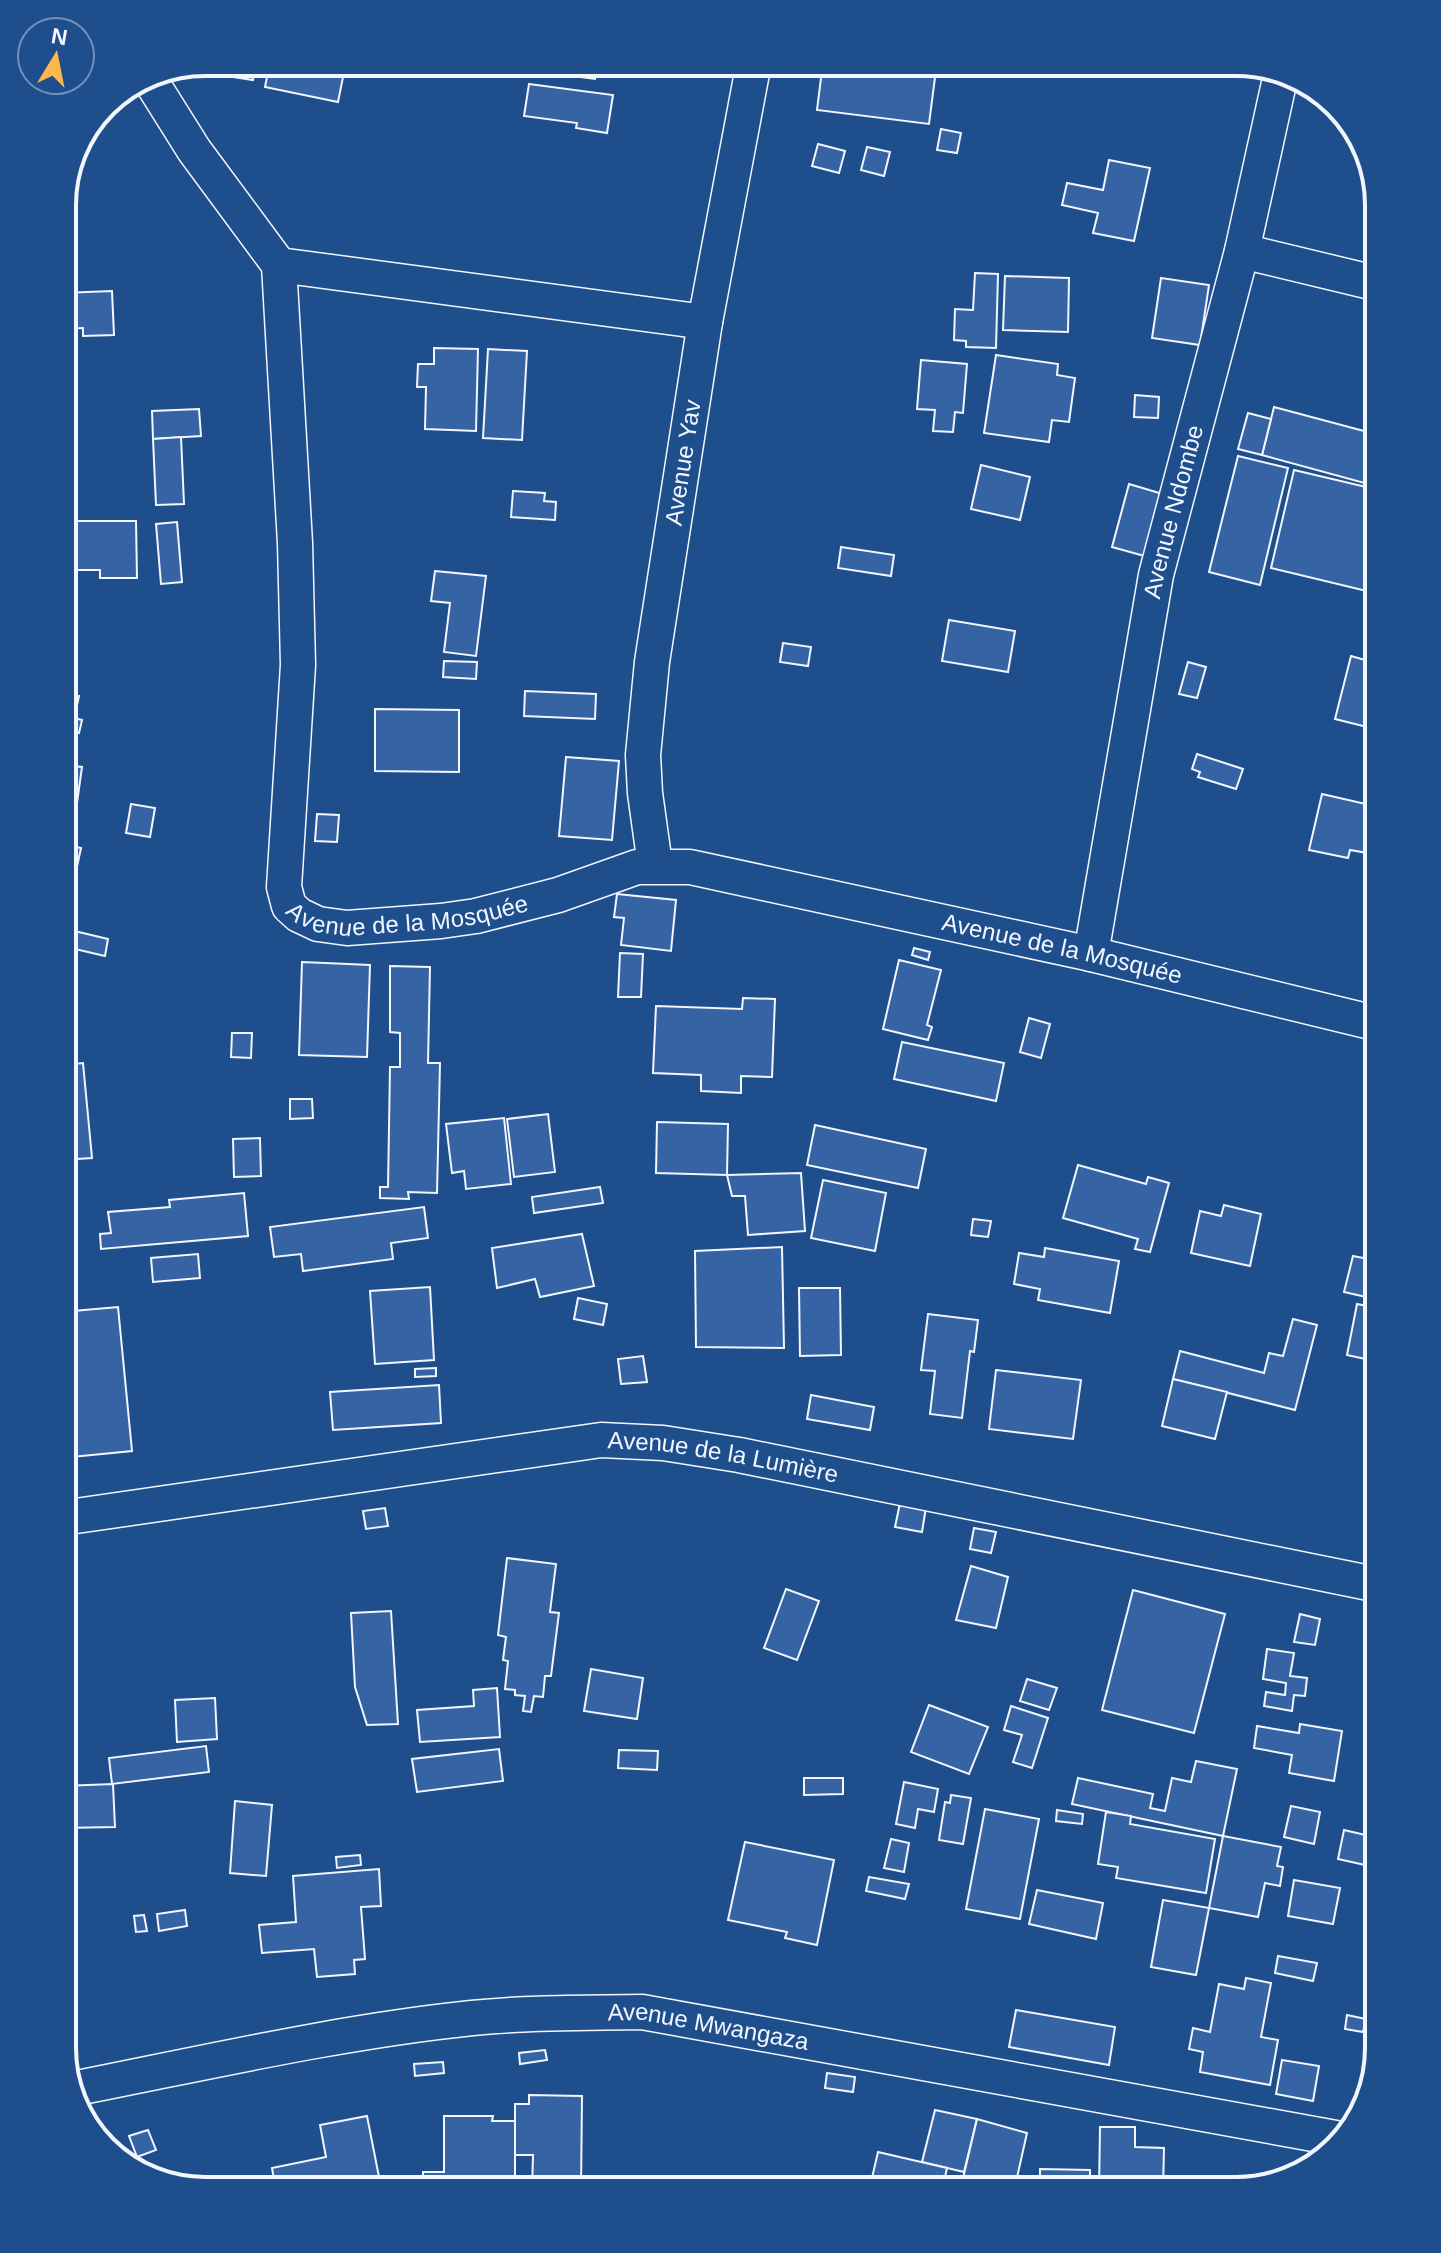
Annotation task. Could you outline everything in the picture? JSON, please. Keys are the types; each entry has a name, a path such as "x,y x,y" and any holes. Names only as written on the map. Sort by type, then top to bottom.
{"street":[{"name":"Avenue Yav","path":"655,865 643,755 652,662 705,322 751,76"},
{"name":"Avenue Ndombe","path":"1091,954 1156,575 1242,251 1279,83"},
{"path":"154,87 194,150 279,265 705,322"},
{"path":"1242,251 1365,281"},
{"name":"Avenue de la Mosquée","path":"279,265 295,543 298,665 284,866 284,887 289,906 318,924 347,928 441,921 558,895 624,871 655,865 690,867 1091,954 1365,1021"},
{"name":"Avenue de la Lumière","path":"76,1516 534,1447 616,1440 663,1443 739,1455 1365,1582"},
{"name":"Avenue Mwangaza","path":"82,2087 381,2030 474,2018 642,2012 1329,2137"}],"building":[{"path":"227,76 254,76 253,80"},
{"path":"267,76 343,76 338,102 265,87"},
{"path":"821,76 935,76 929,124 817,110"},
{"path":"529,84 613,95 607,133 576,128 577,123 524,116"},
{"path":"941,129 961,133 957,153 937,150"},
{"path":"818,144 845,151 839,173 812,166"},
{"path":"867,147 890,152 884,176 861,170"},
{"path":"1109,160 1150,168 1134,241 1093,233 1098,213 1062,205 1067,183 1103,190"},
{"path":"975,273 998,274 996,348 966,347 966,341 954,340 955,309 973,310"},
{"path":"1005,276 1069,278 1068,332 1003,330"},
{"path":"1161,278 1209,285 1200,345 1152,338"},
{"path":"112,291 114,335 83,336 83,328 76,328 76,292"},
{"path":"434,348 478,349 476,431 425,429 426,387 417,387 418,364 434,364"},
{"path":"488,349 527,351 522,440 483,438"},
{"path":"996,355 1058,364 1057,375 1075,378 1069,422 1052,420 1049,442 984,433"},
{"path":"921,360 967,364 963,413 955,412 953,432 933,431 935,410 917,409"},
{"path":"1135,395 1159,397 1158,418 1134,417"},
{"path":"1274,407 1365,431 1365,483 1262,455"},
{"path":"199,409 201,436 153,439 152,411"},
{"path":"1248,413 1271,419 1262,455 1238,449"},
{"path":"181,437 184,504 156,505 153,439"},
{"path":"1238,456 1288,468 1260,585 1209,572"},
{"path":"981,465 1030,477 1020,520 971,509"},
{"path":"1294,470 1365,487 1365,591 1271,568"},
{"path":"1129,484 1166,495 1148,557 1112,547"},
{"path":"513,491 545,493 544,501 556,502 555,520 511,517"},
{"path":"76,521 136,521 137,578 100,578 100,570 76,570"},
{"path":"177,522 182,582 161,584 156,524"},
{"path":"841,547 894,555 891,576 838,568"},
{"path":"435,571 486,576 476,656 444,652 450,603 431,601"},
{"path":"949,620 1015,631 1008,672 942,661"},
{"path":"783,643 811,647 808,666 780,662"},
{"path":"1351,656 1365,660 1365,726 1335,719"},
{"path":"444,661 477,662 476,679 443,677"},
{"path":"1188,662 1206,667 1197,698 1179,694"},
{"path":"525,691 596,694 595,719 524,716"},
{"path":"375,709 459,710 459,772 375,771"},
{"path":"76,718 82,720 79,733 76,732"},
{"path":"1197,754 1243,769 1236,789 1198,777 1200,772 1192,769"},
{"path":"566,757 619,761 612,840 559,836"},
{"path":"76,766 82,767 76,810"},
{"path":"1322,794 1365,804 1365,853 1350,850 1348,858 1309,850"},
{"path":"131,804 155,808 150,837 126,833"},
{"path":"317,814 339,815 337,842 315,841"},
{"path":"76,847 81,848 76,871"},
{"path":"617,894 676,900 671,951 621,945 624,918 614,917"},
{"path":"76,931 108,939 105,956 76,949"},
{"path":"914,948 930,952 928,960 912,955"},
{"path":"620,953 643,954 641,997 618,997"},
{"path":"899,960 941,970 927,1025 932,1027 928,1040 883,1029"},
{"path":"302,962 370,965 367,1057 299,1055"},
{"path":"390,966 430,967 428,1063 440,1063 437,1193 408,1192 409,1199 380,1198 380,1187 388,1187 390,1067 400,1067 400,1033 390,1032"},
{"path":"743,998 775,999 772,1077 741,1076 741,1093 701,1091 701,1075 653,1073 656,1006 742,1009"},
{"path":"1029,1018 1050,1024 1041,1058 1020,1052"},
{"path":"232,1033 252,1033 251,1058 231,1057"},
{"path":"902,1042 1004,1063 996,1101 894,1079"},
{"path":"83,1063 92,1158 76,1159 76,1064"},
{"path":"290,1099 312,1099 313,1118 290,1119"},
{"path":"548,1114 555,1172 514,1177 507,1119"},
{"path":"504,1118 511,1184 466,1189 464,1171 452,1173 446,1124"},
{"path":"657,1122 728,1124 727,1175 656,1173"},
{"path":"815,1125 926,1149 918,1188 807,1165"},
{"path":"260,1138 261,1176 234,1177 233,1139"},
{"path":"1078,1165 1146,1184 1148,1177 1169,1183 1150,1252 1135,1249 1138,1239 1063,1218"},
{"path":"801,1173 805,1231 748,1235 745,1196 732,1196 727,1175"},
{"path":"823,1180 886,1193 875,1251 811,1238"},
{"path":"600,1187 603,1203 534,1213 532,1197"},
{"path":"244,1193 248,1236 101,1249 100,1234 111,1233 108,1212 170,1207 169,1200"},
{"path":"1224,1205 1261,1214 1250,1266 1191,1253 1200,1211 1221,1216"},
{"path":"424,1207 428,1238 391,1243 393,1259 303,1271 301,1254 274,1257 270,1227"},
{"path":"973,1219 991,1221 988,1237 971,1235"},
{"path":"582,1234 594,1286 540,1297 535,1279 497,1288 492,1248"},
{"path":"782,1247 784,1348 696,1347 695,1251"},
{"path":"1045,1248 1119,1261 1110,1313 1038,1300 1040,1289 1014,1284 1019,1253 1044,1257"},
{"path":"198,1254 200,1278 153,1282 151,1258"},
{"path":"1353,1256 1365,1258 1365,1297 1344,1292"},
{"path":"430,1287 434,1360 375,1364 370,1291"},
{"path":"799,1288 840,1288 841,1355 800,1356"},
{"path":"578,1298 607,1304 603,1325 574,1319"},
{"path":"1357,1304 1365,1305 1365,1359 1347,1355"},
{"path":"118,1307 132,1451 76,1457 76,1311"},
{"path":"928,1314 978,1320 974,1352 970,1351 962,1418 930,1414 935,1371 921,1370"},
{"path":"1293,1319 1317,1325 1295,1410 1173,1379 1180,1351 1264,1373 1269,1353 1283,1356"},
{"path":"643,1356 647,1382 621,1384 618,1359"},
{"path":"436,1368 436,1376 415,1377 415,1369"},
{"path":"996,1370 1081,1380 1073,1439 989,1429"},
{"path":"1173,1379 1227,1392 1215,1439 1162,1426"},
{"path":"439,1385 441,1423 333,1430 330,1392"},
{"path":"811,1395 874,1407 870,1430 807,1419"},
{"path":"900,1503 926,1507 922,1532 895,1527"},
{"path":"385,1508 388,1526 366,1529 363,1511"},
{"path":"974,1528 996,1532 991,1553 970,1549"},
{"path":"507,1558 556,1564 550,1612 559,1613 551,1676 545,1676 543,1697 534,1696 531,1712 523,1711 525,1696 505,1689 508,1661 503,1660 506,1637 498,1635"},
{"path":"971,1566 1008,1577 996,1628 956,1620"},
{"path":"786,1589 819,1601 797,1660 764,1648"},
{"path":"1133,1590 1225,1614 1194,1733 1102,1710"},
{"path":"391,1611 398,1724 367,1725 355,1687 351,1613"},
{"path":"1300,1614 1320,1619 1315,1645 1294,1642"},
{"path":"1267,1649 1294,1653 1290,1676 1307,1678 1305,1696 1294,1695 1292,1711 1264,1706 1266,1692 1285,1695 1286,1683 1263,1679"},
{"path":"591,1669 643,1678 637,1719 584,1711"},
{"path":"1027,1679 1057,1688 1049,1710 1020,1701"},
{"path":"497,1688 500,1737 420,1742 417,1710 474,1706 473,1690"},
{"path":"215,1698 217,1739 177,1742 175,1700"},
{"path":"929,1705 988,1727 969,1774 911,1752"},
{"path":"1011,1706 1048,1718 1032,1768 1013,1762 1022,1735 1004,1730"},
{"path":"1300,1724 1342,1731 1334,1781 1289,1773 1292,1755 1254,1748 1257,1726 1299,1733"},
{"path":"206,1746 209,1772 112,1784 109,1758"},
{"path":"499,1749 503,1781 417,1792 412,1759"},
{"path":"619,1750 658,1751 657,1770 618,1768"},
{"path":"1196,1761 1237,1769 1223,1836 1072,1804 1078,1778 1153,1794 1150,1808 1165,1811 1172,1778 1191,1782"},
{"path":"804,1778 843,1778 843,1794 804,1795"},
{"path":"904,1782 938,1789 934,1812 918,1809 915,1828 896,1824"},
{"path":"113,1784 115,1827 76,1828 76,1785"},
{"path":"951,1795 971,1798 963,1844 939,1840 945,1802 950,1803"},
{"path":"235,1801 272,1805 266,1876 230,1873"},
{"path":"1291,1806 1320,1812 1314,1844 1284,1837"},
{"path":"985,1809 1039,1819 1020,1919 966,1909"},
{"path":"1057,1810 1083,1814 1082,1824 1056,1821"},
{"path":"1106,1812 1131,1816 1130,1824 1215,1839 1206,1893 1116,1878 1118,1867 1098,1864"},
{"path":"1344,1830 1365,1835 1365,1865 1338,1859"},
{"path":"1223,1836 1281,1847 1277,1866 1283,1867 1280,1886 1265,1883 1258,1917 1209,1908"},
{"path":"891,1839 909,1843 904,1872 884,1868"},
{"path":"745,1842 834,1860 817,1945 785,1938 787,1932 728,1920"},
{"path":"360,1855 361,1865 337,1868 336,1857"},
{"path":"379,1869 381,1906 361,1907 365,1959 354,1960 355,1974 317,1977 314,1949 262,1953 259,1925 296,1922 293,1876"},
{"path":"869,1877 909,1884 905,1899 866,1891"},
{"path":"1294,1880 1340,1888 1333,1924 1288,1916"},
{"path":"1037,1890 1103,1903 1096,1939 1029,1924"},
{"path":"1163,1900 1209,1908 1196,1975 1151,1967"},
{"path":"185,1910 187,1926 159,1931 157,1914"},
{"path":"144,1915 147,1931 136,1932 134,1916"},
{"path":"1278,1956 1317,1963 1313,1981 1275,1973"},
{"path":"1246,1978 1271,1983 1261,2037 1278,2040 1270,2085 1200,2072 1203,2052 1189,2049 1193,2028 1210,2032 1219,1984 1244,1989"},
{"path":"1016,2010 1115,2027 1109,2065 1009,2047"},
{"path":"1347,2015 1365,2019 1363,2032 1345,2029"},
{"path":"545,2050 547,2060 520,2064 519,2053"},
{"path":"1282,2060 1319,2066 1313,2101 1276,2094"},
{"path":"443,2062 444,2073 415,2076 414,2064"},
{"path":"827,2073 855,2077 853,2092 825,2088"},
{"path":"529,2095 582,2096 581,2177 532,2177 533,2155 515,2155 515,2104 529,2104"},
{"path":"935,2110 977,2119 964,2172 922,2162"},
{"path":"367,2116 379,2177 274,2177 272,2168 326,2157 320,2125"},
{"path":"444,2116 493,2116 492,2121 515,2121 515,2177 423,2177 423,2172 444,2172"},
{"path":"977,2119 1027,2133 1017,2177 963,2177"},
{"path":"1100,2127 1135,2127 1135,2147 1164,2148 1163,2177 1099,2177"},
{"path":"148,2130 156,2150 137,2157 129,2136"},
{"path":"878,2152 947,2168 945,2177 872,2177"},
{"path":"1040,2169 1090,2170 1090,2177 1040,2177"}]}
